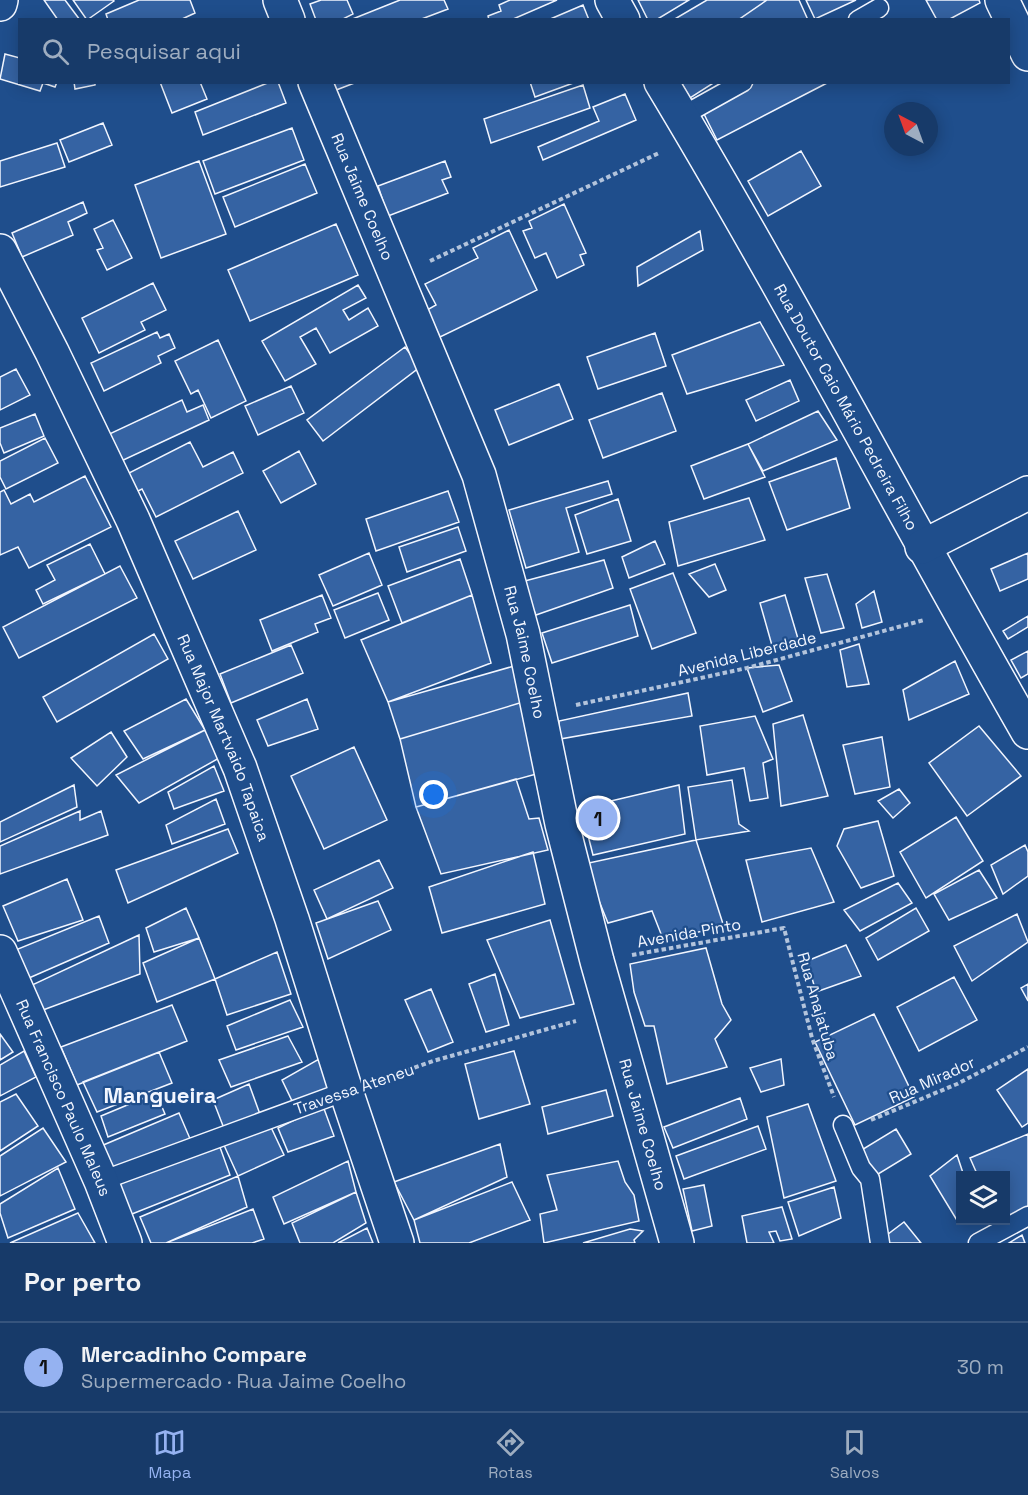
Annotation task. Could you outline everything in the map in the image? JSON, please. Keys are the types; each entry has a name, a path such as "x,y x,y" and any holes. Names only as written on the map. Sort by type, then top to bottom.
{"street":[{"path":"280,0 287,18"},
{"path":"612,0 622,18"},
{"path":"1002,0 1028,54"},
{"name":"Rua Jaime Coelho","path":"316,84 479,475 507,570 540,713 562,824 597,961 676,1243"},
{"name":"Rua Doutor Caio Mário Pedreira Filho","path":"662,84 848,404 922,547 1028,732"},
{"name":"Rua Major Martvaido Tapaica","path":"0,251 52,352 133,520 240,768 292,919 397,1243"},
{"path":"922,547 1028,493"},
{"name":"Rua Francisco Paulo Maleus","path":"0,952 101,1181 125,1243"}],"lane":[{"path":"862,18 879,8"},
{"path":"688,126 740,84"},
{"name":"Travessa Ateneu","path":"101,1181 346,1091"},
{"path":"843,1125 861,1168 870,1179 880,1243"},
{"path":"978,1243 1028,1216"}],"path":[{"path":"396,276 615,175 688,126"},
{"name":"Avenida Liberdade","path":"540,713 747,668 958,611"},
{"name":"Avenida Pinto","path":"597,961 784,928"},
{"name":"Rua Anajatuba","path":"784,928 812,1038 843,1125"},
{"name":"Travessa Ateneu","path":"346,1091 433,1061 611,1011"},
{"name":"Rua Mirador","path":"843,1125 856,1126 957,1084 1028,1047"}],"building":[{"path":"44,0 65,0 78,18 57,18"},
{"path":"73,0 114,1 90,18 86,18"},
{"path":"139,0 190,0 195,13 184,18 107,18 106,14"},
{"path":"321,0 347,0 353,14 345,18 315,18 310,4"},
{"path":"400,0 444,0 448,9 424,18 355,18"},
{"path":"510,0 557,0 516,18 488,18 488,16 501,11 499,5"},
{"path":"638,0 689,0 659,18 647,18"},
{"path":"707,0 767,0 741,18 676,18"},
{"path":"767,0 799,0 807,18 741,18"},
{"path":"806,0 856,0 817,18 815,18"},
{"path":"926,0 979,0 980,3 952,18 936,18"},
{"path":"583,5 588,18 553,18"},
{"path":"5,54 18,57 18,84 43,84 40,91 0,79"},
{"path":"74,84 95,84 95,85 75,89"},
{"path":"161,84 201,84 207,99 172,113"},
{"path":"265,84 279,84 286,103 203,135 195,112"},
{"path":"328,84 352,84 331,92"},
{"path":"531,84 571,84 535,97"},
{"path":"682,84 712,84 690,98"},
{"path":"751,84 825,84 717,140 702,110"},
{"path":"583,85 590,108 491,143 484,119"},
{"path":"625,94 636,120 543,160 538,147 599,121 593,107"},
{"path":"103,123 112,145 69,162 60,140"},
{"path":"292,128 304,160 215,194 203,161"},
{"path":"57,143 65,167 0,187 0,161"},
{"path":"801,151 821,186 768,216 748,181"},
{"path":"199,161 226,234 161,258 135,185"},
{"path":"445,161 451,177 442,180 448,193 388,216 378,186"},
{"path":"305,164 317,193 235,227 223,197"},
{"path":"83,202 87,213 68,222 73,235 22,257 12,233"},
{"path":"564,204 586,253 580,255 584,265 557,278 546,253 535,258 523,231 532,228 529,221"},
{"path":"113,220 132,258 107,270 97,250 103,248 94,229"},
{"path":"336,224 358,275 250,321 228,270"},
{"path":"509,230 537,290 440,337 427,310 436,305 425,284 478,258 473,248"},
{"path":"700,231 703,250 638,286 637,267"},
{"path":"153,283 166,310 141,322 145,330 99,353 82,318"},
{"path":"358,285 366,298 343,310 349,320 368,308 378,326 330,353 316,328 300,337 316,364 285,381 262,341"},
{"path":"760,322 784,365 687,394 672,355"},
{"path":"157,332 160,338 169,334 175,348 158,356 161,363 104,391 91,363"},
{"path":"655,333 666,366 598,389 587,357"},
{"path":"218,340 246,401 211,418 198,390 191,394 175,361"},
{"path":"405,347 420,367 323,441 307,420"},
{"path":"16,369 30,395 0,410 0,377"},
{"path":"790,380 799,401 756,421 746,400"},
{"path":"559,384 573,419 509,445 495,410"},
{"path":"291,386 304,413 258,435 245,406"},
{"path":"662,393 676,431 603,458 589,420"},
{"path":"182,400 187,412 203,405 209,420 117,463 105,436"},
{"path":"818,411 837,440 763,471 748,444"},
{"path":"35,414 44,436 4,453 0,443 0,428"},
{"path":"45,438 58,463 6,489 0,477 0,461"},
{"path":"190,442 203,467 233,452 243,473 156,517 142,489 134,493 125,475"},
{"path":"748,444 765,477 704,499 691,466"},
{"path":"299,451 316,484 281,503 263,471"},
{"path":"836,458 850,508 787,530 769,482"},
{"path":"85,476 111,527 29,568 18,547 0,555 0,492 4,490 11,504 30,494 34,502"},
{"path":"608,481 612,494 566,508 579,552 526,568 509,510"},
{"path":"448,491 459,522 376,551 366,519"},
{"path":"749,498 765,540 678,566 669,522"},
{"path":"618,499 631,541 587,554 575,515"},
{"path":"238,511 256,550 193,579 175,541"},
{"path":"458,527 466,551 407,572 399,547"},
{"path":"655,541 665,564 629,578 622,557"},
{"path":"90,544 105,574 43,604 36,590 55,580 47,565"},
{"path":"369,553 382,585 333,606 319,575"},
{"path":"1028,553 1028,579 1000,591 991,569"},
{"path":"460,559 472,595 402,623 388,586"},
{"path":"604,560 613,588 536,615 521,582"},
{"path":"715,564 726,590 709,597 689,574"},
{"path":"120,566 137,598 19,658 3,627"},
{"path":"673,573 696,633 652,649 630,589"},
{"path":"827,574 844,628 821,633 805,578"},
{"path":"874,591 882,622 862,628 856,604"},
{"path":"378,593 389,620 345,638 334,610"},
{"path":"322,595 331,618 315,624 318,632 272,651 260,620"},
{"path":"472,595 491,663 388,702 361,640"},
{"path":"785,595 799,642 773,649 760,603"},
{"path":"630,605 638,636 552,663 542,633"},
{"path":"1028,616 1028,627 1008,639 1003,631"},
{"path":"154,634 168,659 57,722 43,697"},
{"path":"859,644 869,684 847,687 840,650"},
{"path":"291,645 303,673 231,703 220,674"},
{"path":"1028,651 1028,674 1021,678 1011,660"},
{"path":"955,661 969,694 909,720 903,690"},
{"path":"779,665 792,701 763,712 747,668"},
{"path":"514,666 523,702 400,739 388,702"},
{"path":"688,693 692,716 560,739 559,721"},
{"path":"186,699 205,730 143,759 124,731"},
{"path":"307,699 318,729 268,746 257,720"},
{"path":"523,702 540,773 416,807 400,739"},
{"path":"803,715 828,796 781,806 773,724"},
{"path":"755,716 773,759 763,763 768,798 750,801 744,768 707,775 700,726"},
{"path":"979,726 1021,776 967,816 929,763"},
{"path":"205,730 221,757 139,803 116,775"},
{"path":"111,732 127,757 97,786 71,758"},
{"path":"882,737 890,787 855,794 843,745"},
{"path":"354,747 387,820 324,849 291,776"},
{"path":"214,766 224,791 174,809 168,792"},
{"path":"516,779 529,819 539,818 548,850 441,874 416,807"},
{"path":"732,780 739,824 749,831 696,840 688,787"},
{"path":"74,785 77,807 0,842 0,822"},
{"path":"679,785 685,834 593,855 581,808"},
{"path":"899,789 910,803 893,818 878,801"},
{"path":"216,799 225,824 172,844 166,825"},
{"path":"80,811 80,820 101,811 108,835 0,874 0,846"},
{"path":"956,817 983,861 926,898 900,852"},
{"path":"878,821 894,876 861,888 837,846 844,829"},
{"path":"228,829 238,853 128,903 116,870"},
{"path":"696,840 724,927 663,939 652,911 608,923 584,864"},
{"path":"1025,845 1028,852 1028,876 1003,894 991,865"},
{"path":"811,848 834,902 762,922 746,860"},
{"path":"533,852 545,904 442,933 429,887"},
{"path":"379,860 393,888 327,919 314,890"},
{"path":"979,870 997,898 949,920 934,894"},
{"path":"67,879 83,920 18,941 3,906"},
{"path":"898,883 912,903 860,931 844,910"},
{"path":"378,901 391,930 328,959 316,923"},
{"path":"186,908 199,938 154,952 146,928"},
{"path":"916,908 929,931 878,960 866,938"},
{"path":"1017,914 1028,942 972,981 954,946"},
{"path":"99,916 109,943 29,978 13,951"},
{"path":"550,920 574,1004 520,1018 487,940"},
{"path":"139,935 140,974 43,1010 32,985"},
{"path":"199,938 215,979 157,1002 143,963"},
{"path":"846,945 861,976 816,992 807,961"},
{"path":"706,948 722,1004 731,1020 715,1039 727,1067 667,1084 654,1026 645,1026 634,992 630,964"},
{"path":"277,952 291,994 227,1015 215,979"},
{"path":"495,974 509,1025 486,1032 469,984"},
{"path":"954,977 977,1020 919,1051 897,1007"},
{"path":"1028,984 1028,1001 1021,988"},
{"path":"431,989 453,1042 428,1052 405,1000"},
{"path":"290,1000 303,1027 236,1050 227,1026"},
{"path":"172,1005 187,1041 77,1085 61,1047"},
{"path":"874,1014 914,1097 855,1125 815,1042"},
{"path":"0,1034 13,1052 0,1060"},
{"path":"288,1036 302,1062 231,1087 219,1060"},
{"path":"24,1051 36,1077 0,1096 0,1065"},
{"path":"514,1051 530,1104 479,1119 465,1064"},
{"path":"159,1052 172,1083 97,1112 83,1082"},
{"path":"319,1059 331,1095 295,1107 282,1080"},
{"path":"781,1059 784,1085 761,1092 750,1068"},
{"path":"1028,1069 1028,1123 1022,1127 997,1090"},
{"path":"249,1084 261,1117 225,1131 213,1100"},
{"path":"606,1090 613,1116 548,1134 542,1107"},
{"path":"156,1093 165,1114 108,1137 101,1116"},
{"path":"16,1094 38,1126 0,1151 0,1102"},
{"path":"740,1098 747,1119 673,1148 664,1127"},
{"path":"808,1104 836,1181 784,1198 767,1117"},
{"path":"323,1106 334,1136 288,1152 278,1128"},
{"path":"179,1113 191,1141 112,1175 101,1146"},
{"path":"269,1123 284,1155 238,1176 223,1143"},
{"path":"758,1126 766,1149 684,1179 676,1156"},
{"path":"43,1128 66,1162 0,1196 0,1156"},
{"path":"896,1129 911,1154 870,1179 855,1154"},
{"path":"1028,1134 1028,1206 1010,1217 1010,1171 976,1171 970,1158"},
{"path":"217,1139 230,1175 127,1216 114,1181"},
{"path":"500,1144 507,1177 414,1220 394,1182"},
{"path":"957,1155 962,1171 956,1171 956,1219 930,1176"},
{"path":"348,1161 356,1192 284,1224 273,1197"},
{"path":"618,1161 625,1182 634,1195 639,1221 544,1243 540,1214 557,1210 547,1175"},
{"path":"58,1168 75,1209 8,1238 0,1213 0,1204"},
{"path":"238,1176 247,1207 166,1243 151,1243 140,1217"},
{"path":"512,1182 530,1220 469,1243 420,1243 414,1220"},
{"path":"704,1185 712,1226 692,1231 683,1189"},
{"path":"834,1187 841,1218 799,1236 788,1202"},
{"path":"356,1192 366,1223 333,1243 300,1243 292,1223"},
{"path":"782,1207 792,1239 780,1241 776,1231 769,1232 774,1243 747,1243 742,1216"},
{"path":"253,1209 264,1239 252,1243 166,1243"},
{"path":"78,1213 95,1243 10,1243"},
{"path":"904,1222 921,1243 886,1243 883,1238"},
{"path":"367,1228 373,1243 338,1243"},
{"path":"630,1229 643,1231 634,1240 635,1243 583,1243"},
{"path":"1022,1235 1025,1243 1009,1243"}],"place":[{"name":"Mercadinho Compare","path":"598,818"}],"district":[{"name":"Mangueira","path":"160,1095"}]}
